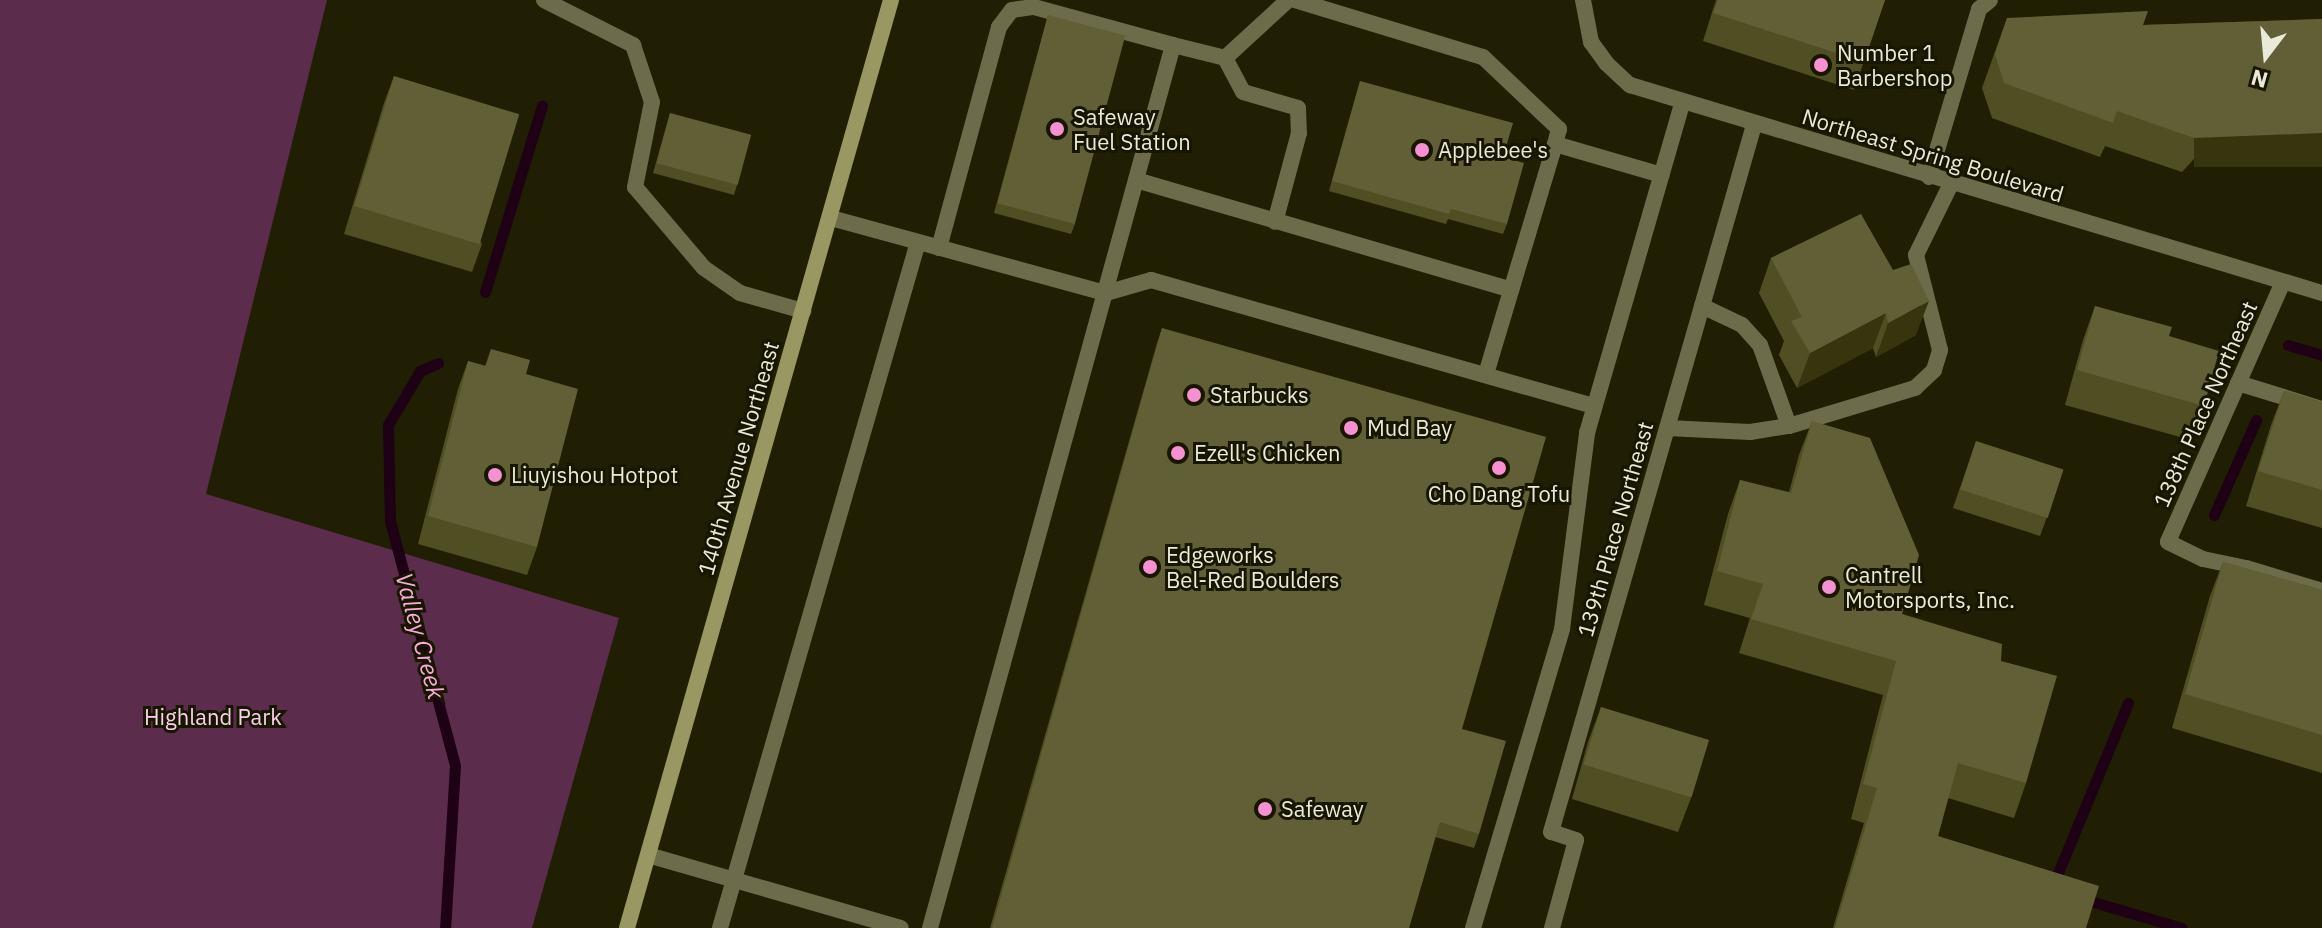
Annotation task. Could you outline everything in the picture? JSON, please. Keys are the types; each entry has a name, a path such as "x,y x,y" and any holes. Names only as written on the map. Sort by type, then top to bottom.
{"main road":[{"name":"140th Avenue Northeast","path":"627,928 891,0"}],"street":[{"path":"544,0 633,45 652,102 635,187 704,268 740,293 803,311"},
{"path":"1225,58 1288,0"},
{"path":"1295,0 1483,57 1559,129 1486,374"},
{"name":"Northeast Spring Boulevard","path":"1583,0 1591,42 1606,63 1630,85 1754,125 2322,293"},
{"path":"1929,177 1979,9 1990,0"},
{"path":"939,248 999,27 1012,10 1034,7 1225,58 1243,92 1298,108 1299,133 1275,222"},
{"path":"930,928 1173,45"},
{"path":"1473,928 1562,629 1587,433 1682,103"},
{"name":"139th Place Northeast","path":"1552,928 1576,840 1551,832 1754,125"},
{"path":"1555,144 1662,175"},
{"path":"1136,180 1511,290"},
{"path":"1667,428 1750,432 1789,426 1915,388 1934,370 1940,350 1936,324 1916,255 1951,184"},
{"path":"831,218 1106,293 1151,280 1594,406"},
{"path":"720,928 918,242"},
{"name":"138th Place Northeast","path":"2283,282 2168,542 2203,559 2246,568 2322,591"},
{"path":"1702,306 1742,325 1760,345 1789,426"},
{"path":"2238,383 2322,409"},
{"path":"648,855 901,928"}],"green space":[{"name":"Highland Park","path":"0,0 327,0 206,494 619,618 532,928 0,928"}],"building":[{"path":"1718,0 1885,0 1864,62 1713,13"},
{"path":"2148,11 2143,25 2322,19 2322,133 2194,138 2117,111 2113,123 2004,83 1995,54 2007,18"},
{"name":"Safeway Fuel Station","path":"1048,15 1125,36 1075,224 998,203"},
{"path":"394,76 519,114 480,244 354,206"},
{"name":"Applebee's","path":"1360,81 1513,123 1503,157 1524,163 1507,224 1451,209 1449,214 1332,181"},
{"path":"670,113 751,135 738,185 657,163"},
{"path":"1861,214 1893,270 1911,264 1929,301 1888,323 1886,313 1810,353 1791,321 1802,317 1771,258"},
{"path":"2095,306 2172,327 2169,336 2219,351 2204,406 2077,370"},
{"path":"1162,328 1546,437 1462,729 1506,741 1479,834 1440,822 1409,928 992,928"},
{"path":"491,349 530,360 526,374 578,389 537,547 428,516 468,361 486,366"},
{"path":"2284,391 2322,402 2322,490 2258,471"},
{"path":"1812,421 1870,438 1919,555 1902,614 2002,644 2001,661 2057,676 2026,783 1958,763 1938,836 2099,886 2086,928 1835,928 1877,788 1863,784 1896,661 1751,619 1763,584 1717,571 1740,480 1791,493"},
{"path":"1976,441 2063,469 2048,518 1960,490"},
{"path":"2223,562 2322,590 2322,735 2185,694"},
{"path":"1601,707 1709,740 1692,797 1583,764"}],"waterway":[{"name":"Valley Creek","path":"485,292 542,105"},
{"path":"2288,345 2322,355"},
{"name":"Valley Creek","path":"438,363 420,371 388,425 390,521 455,766 445,928"},
{"path":"2214,515 2256,420"},
{"path":"2053,885 2128,703"},
{"path":"2083,899 2182,928"}],"place":[{"name":"Number 1 Barbershop","path":"1821,65"},
{"name":"Safeway Fuel Station","path":"1057,129"},
{"name":"Applebee's","path":"1422,150"},
{"name":"Starbucks","path":"1194,395"},
{"name":"Mud Bay","path":"1351,428"},
{"name":"Ezell's Chicken","path":"1178,453"},
{"name":"Cho Dang Tofu","path":"1499,468"},
{"name":"Liuyishou Hotpot","path":"495,475"},
{"name":"Edgeworks Bel-Red Boulders","path":"1150,567"},
{"name":"Cantrell Motorsports, Inc.","path":"1829,587"},
{"name":"Safeway","path":"1265,809"}]}
